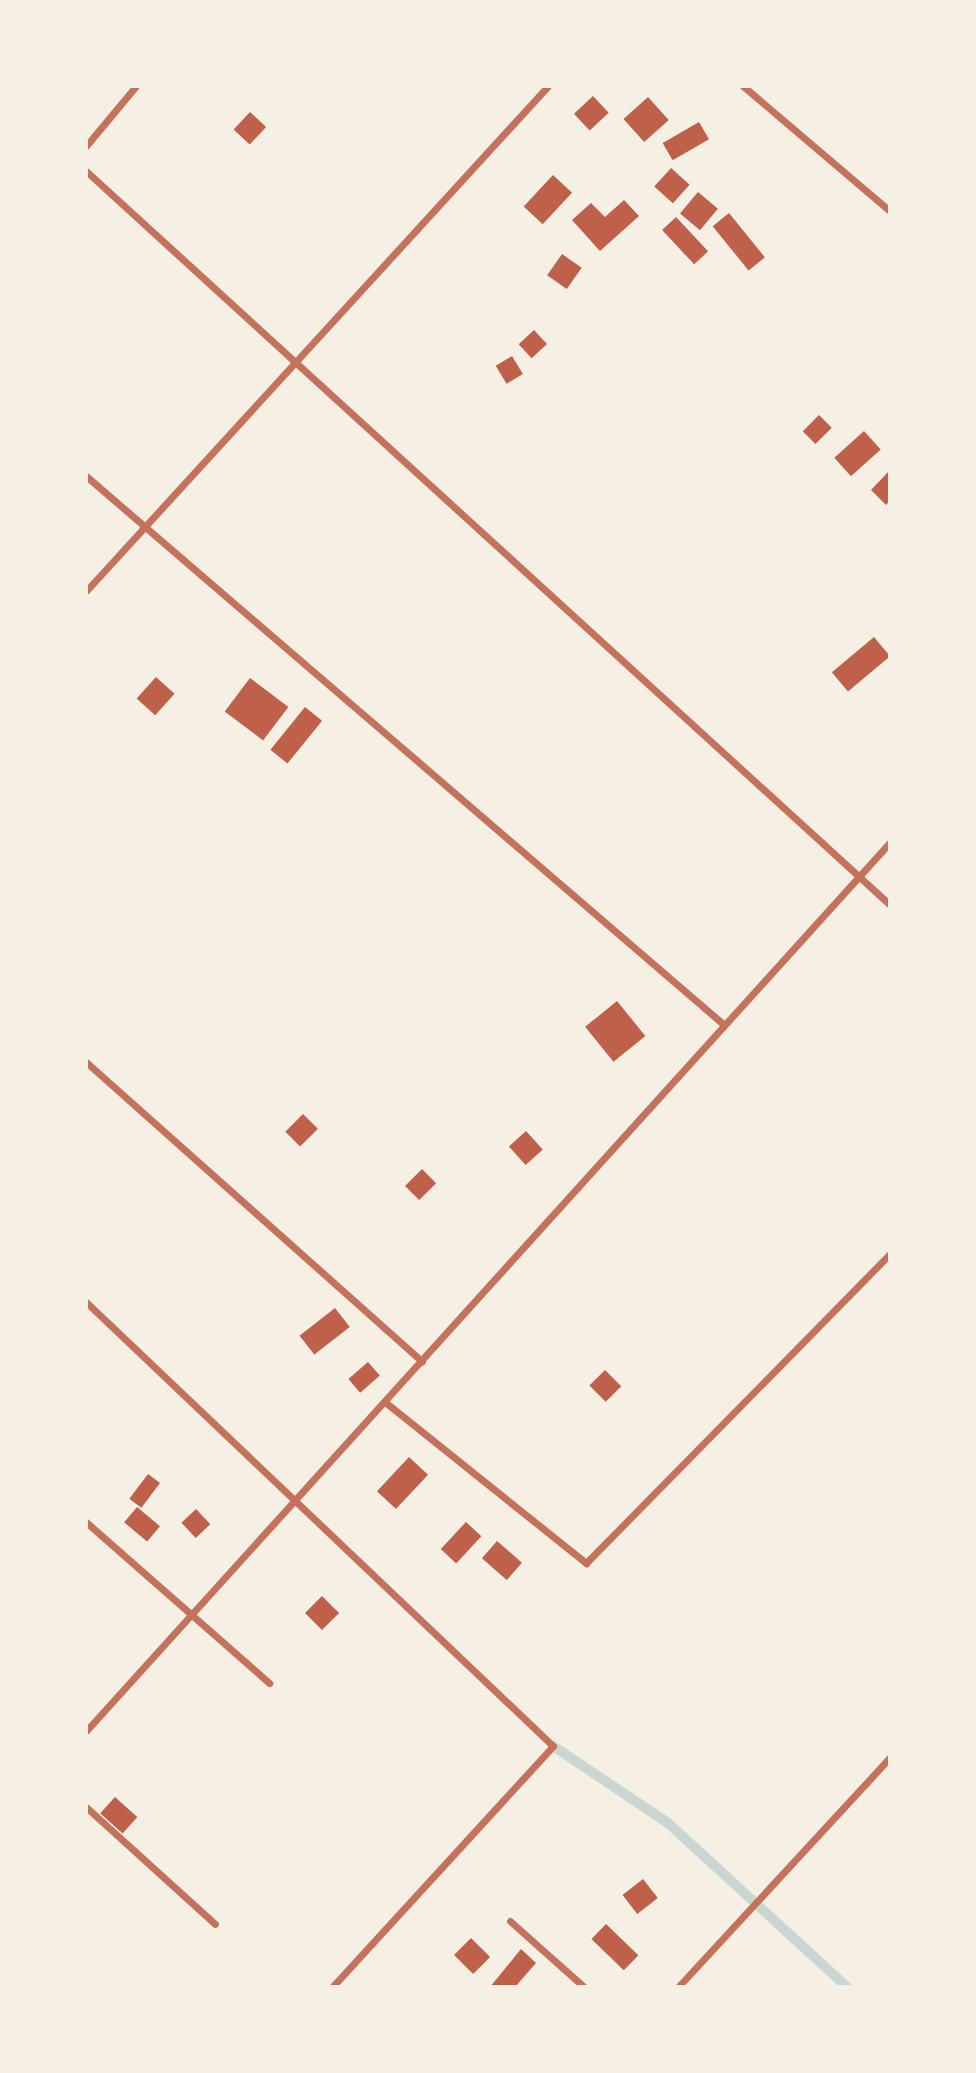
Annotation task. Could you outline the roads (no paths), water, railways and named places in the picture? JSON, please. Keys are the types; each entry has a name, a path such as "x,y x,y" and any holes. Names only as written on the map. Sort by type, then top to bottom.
{"street":[{"path":"86,146 136,86"},
{"path":"86,591 548,86"},
{"path":"744,86 890,211"},
{"path":"86,171 890,905"},
{"path":"86,476 143,528 723,1024"},
{"path":"86,1731 890,842"},
{"path":"86,1062 422,1361"},
{"path":"385,1402 586,1563 890,1254"},
{"path":"86,1302 553,1745 332,1987"},
{"path":"86,1522 269,1683"},
{"path":"678,1987 890,1757"},
{"path":"86,1807 215,1924"},
{"path":"510,1920 584,1987"}],"waterway":[{"path":"553,1746 668,1823 847,1987"}]}
